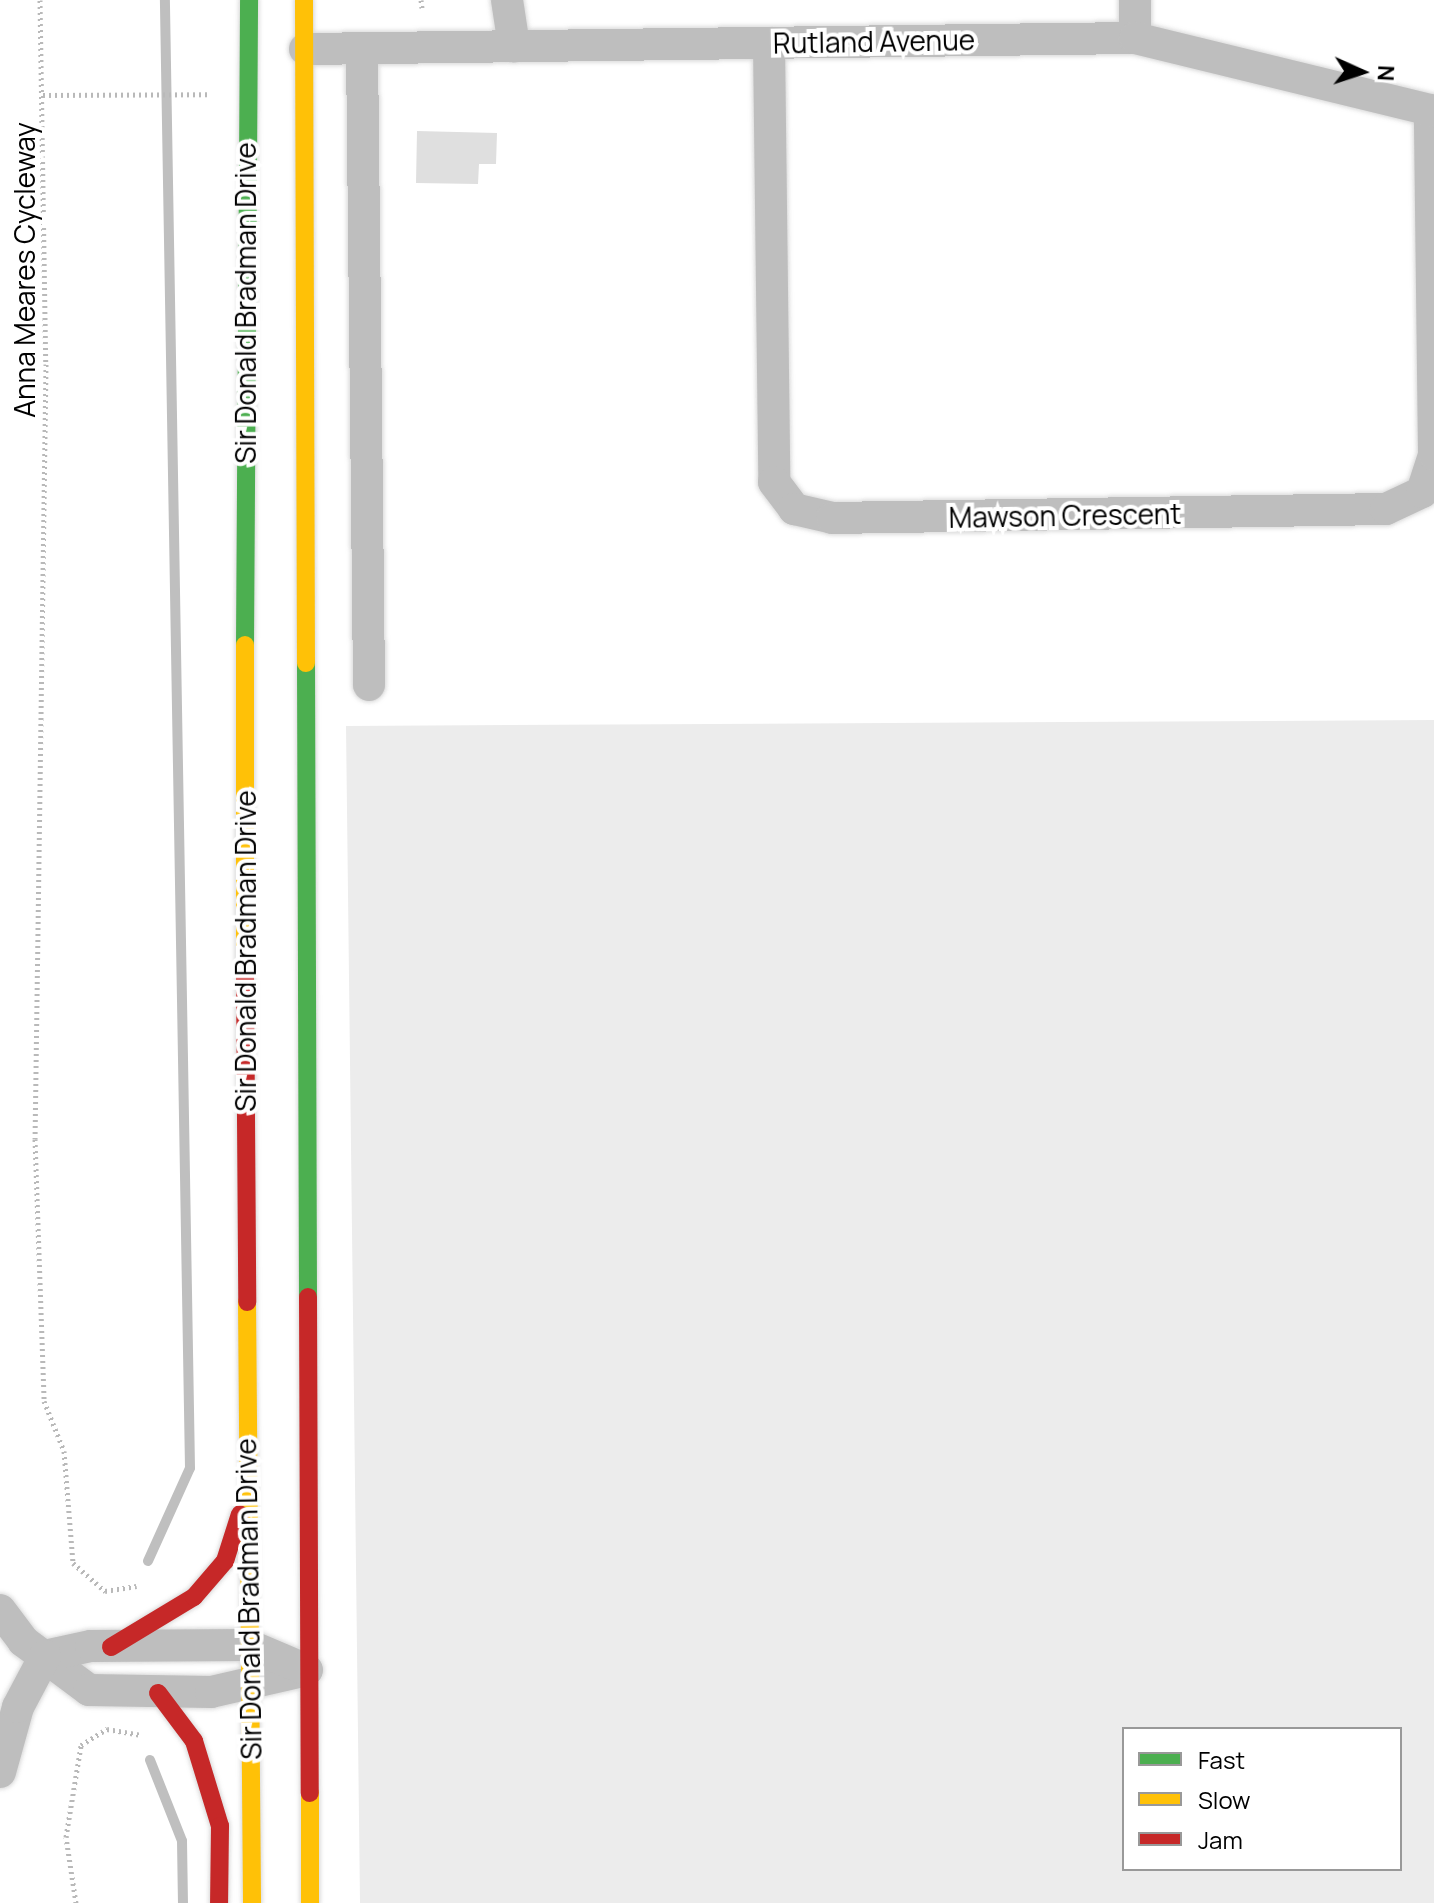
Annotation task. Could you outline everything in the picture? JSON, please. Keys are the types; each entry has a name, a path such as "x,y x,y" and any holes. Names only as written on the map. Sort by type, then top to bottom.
{"main road":[{"name":"Sir Donald Bradman Drive","path":"249,0 245,101 247,1491 252,1903"},
{"name":"Sir Donald Bradman Drive","path":"304,0 285,66 310,1903"},
{"path":"245,101 285,66 281,12"},
{"path":"111,1647 194,1597 225,1561 247,1491"},
{"path":"158,1693 194,1741 220,1826 219,1903"}],"street":[{"path":"507,0 514,46"},
{"path":"1135,0 1135,38"},
{"name":"Rutland Avenue","path":"285,66 362,48 1135,38 1432,111"},
{"name":"Mawson Crescent","path":"769,43 774,482 794,509 832,518 1386,509 1422,492 1434,454 1432,111"},
{"path":"362,48 369,685"},
{"path":"0,1610 45,1656 89,1690 158,1693 248,1689 307,1670"},
{"path":"45,1656 111,1647 248,1645 307,1670"},
{"path":"0,1772 18,1707 45,1656"}],"path":[{"name":"Anna Meares Cycleway","path":"40,0 43,95 35,968 44,1401 64,1451 73,1563 105,1591 148,1584"},
{"path":"421,0 422,8"},
{"path":"43,95 205,94"},
{"path":"76,1903 66,1837 81,1745 107,1729 152,1741"}],"shaded area":[{"path":"1434,720 1434,1903 360,1903 346,726"}],"building":[{"path":"417,131 497,133 496,164 479,164 478,184 416,183"}],"waterway":[{"path":"148,1561 190,1468 165,0"},
{"path":"150,1760 182,1841 183,1903"}],"traffic: fast":[{"path":"245,645 249,0"},
{"path":"306,663 308,1297"}],"traffic: slow":[{"path":"304,0 306,663"},
{"path":"245,645 245,975"},
{"path":"247,1302 252,1903"},
{"path":"310,1793 310,1903"}],"traffic: jam":[{"path":"245,975 247,1302"},
{"path":"308,1297 310,1793"},
{"path":"111,1647 194,1597 225,1561 240,1514"},
{"path":"158,1693 194,1741 220,1826 219,1903"}]}
